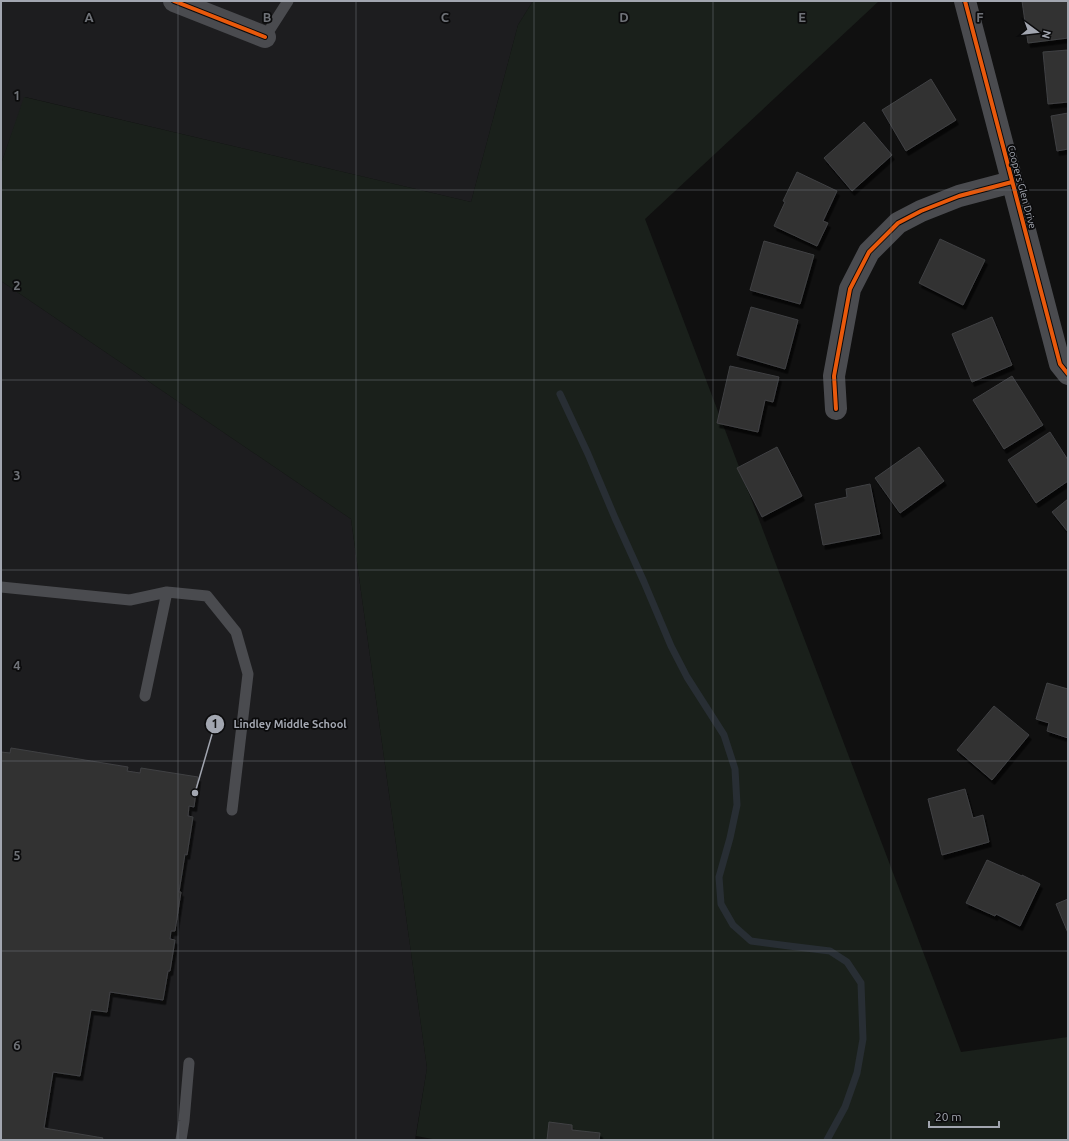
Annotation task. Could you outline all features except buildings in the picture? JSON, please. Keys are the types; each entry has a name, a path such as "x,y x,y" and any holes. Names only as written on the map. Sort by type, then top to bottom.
{"street":[{"path":"174,1 264,37"},
{"name":"Coopers Glen Drive","path":"965,1 1060,364 1068,374"},
{"path":"836,409 834,376 850,289 869,252 898,223 921,211 959,196 1012,182"}],"lane":[{"path":"264,37 288,1"},
{"path":"1,587 130,600 167,592 207,596 236,632 248,674 232,810"},
{"path":"145,696 167,592"},
{"path":"181,1140 184,1121 188,1063"}],"shaded area":[{"path":"1,1 533,1 518,25 471,202 25,97 1,164"},
{"path":"533,1 879,1 645,219 961,1052 1068,1037 1068,1140 438,1140 416,1136 427,1068 351,519 1,281 1,164 24,97 471,202 518,25"},
{"path":"1,281 351,519 427,1068 415,1140 1,1140"}],"waterway":[{"path":"560,394 588,454 671,646 687,677 724,735 735,769 737,805 730,838 719,877 721,904 733,925 751,941 830,951 847,962 861,983 863,1039 857,1073 845,1107 827,1140"}],"cycle path":[{"path":"174,1 265,37"},
{"path":"965,1 1060,364 1068,374"},
{"path":"836,409 834,376 850,289 869,252 898,223 921,211 959,196 1012,182"}],"place":[{"name":"Lindley Middle School","path":"195,793"}]}
